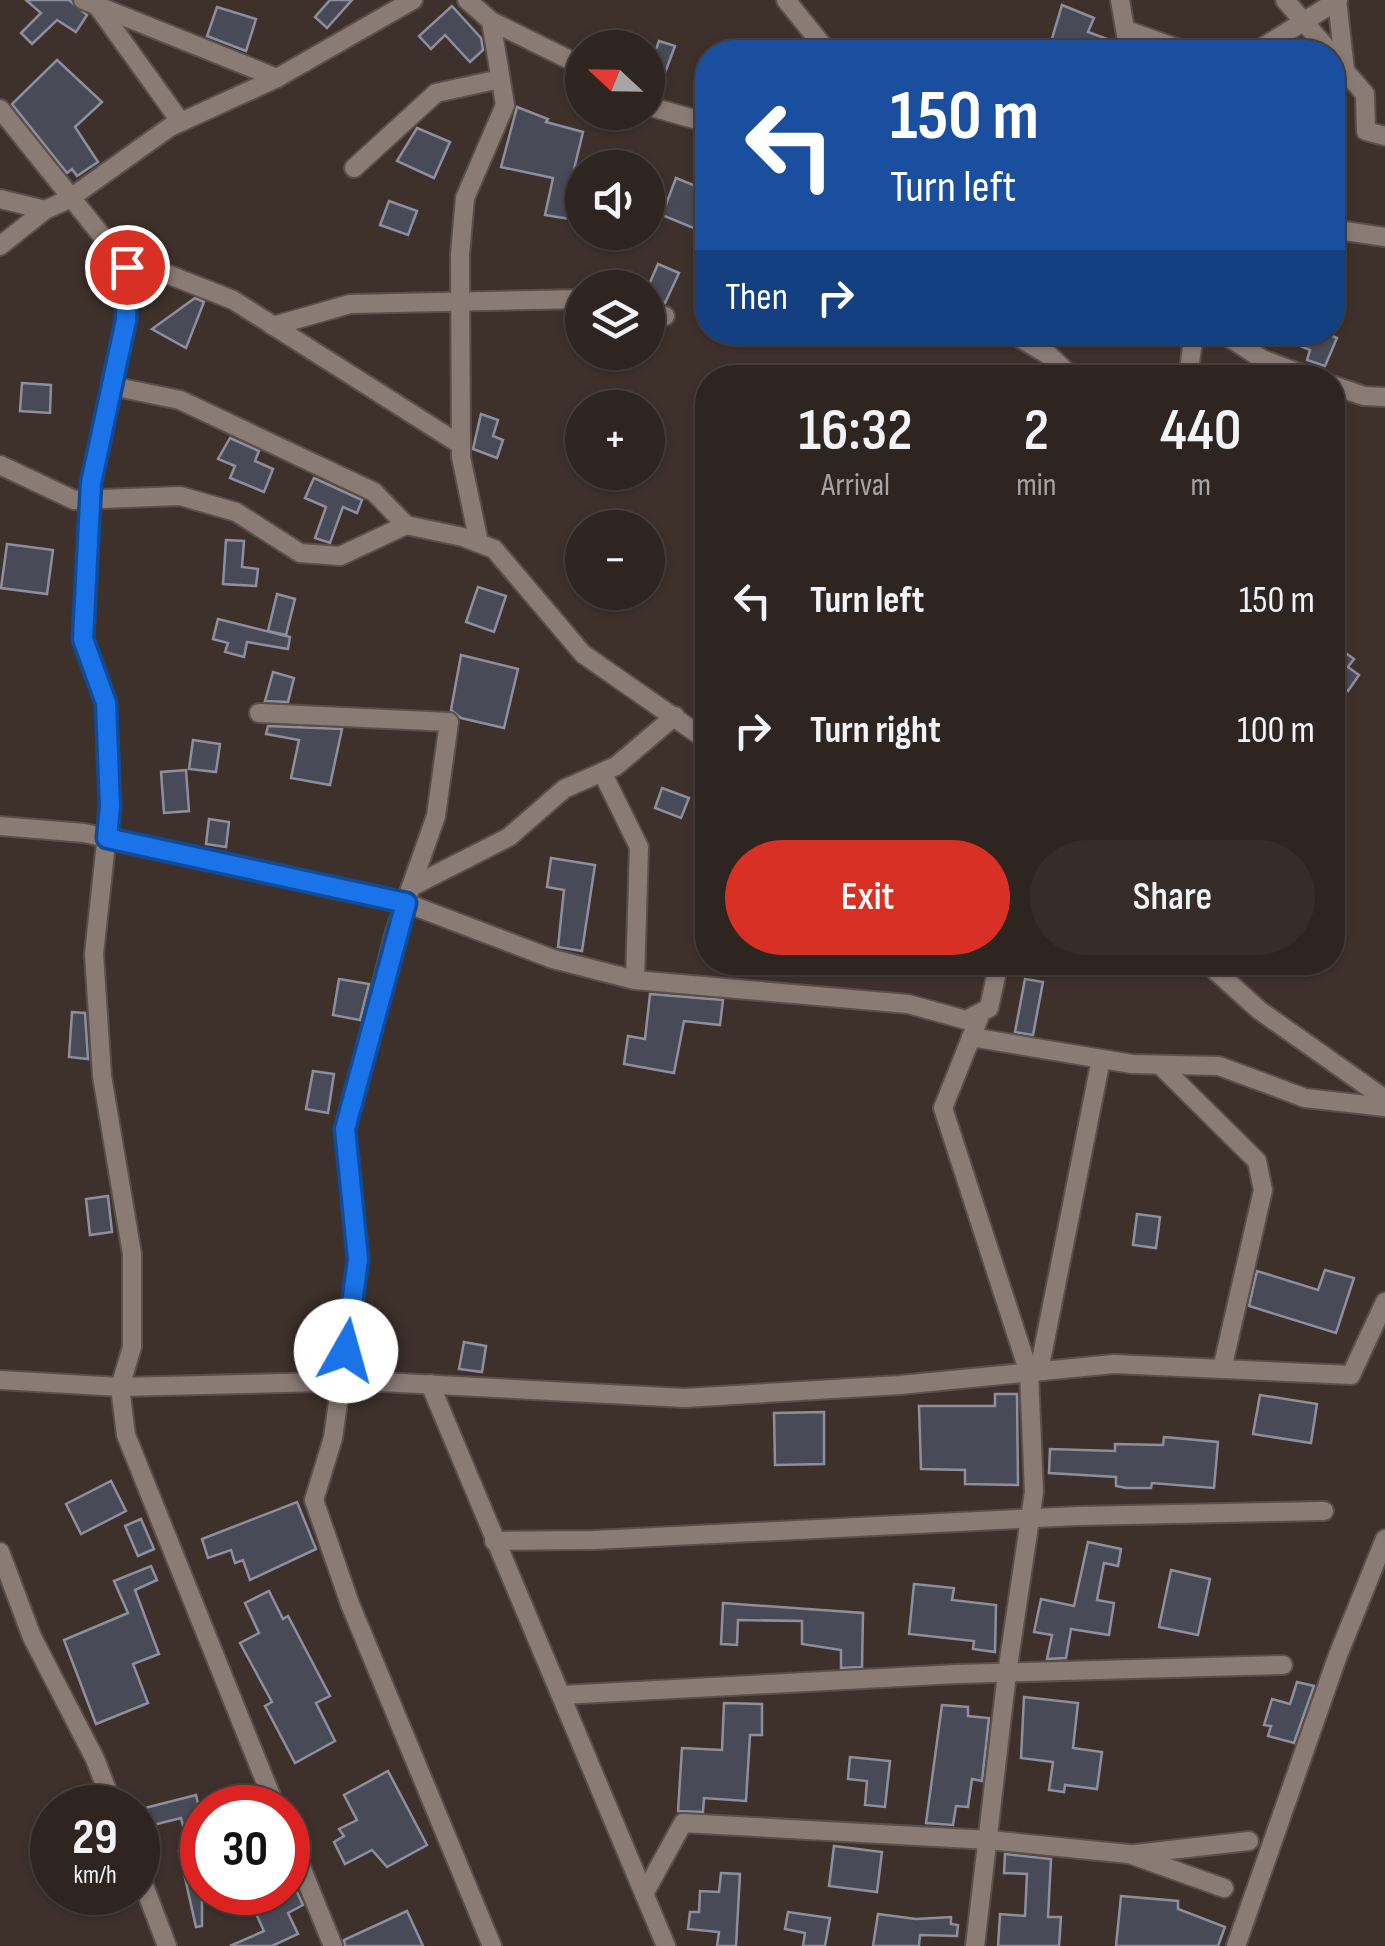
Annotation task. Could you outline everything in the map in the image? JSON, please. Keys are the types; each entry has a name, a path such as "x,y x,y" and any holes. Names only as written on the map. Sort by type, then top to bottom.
{"street":[{"path":"0,246 44,210 68,199 180,121 277,78 413,0"},
{"path":"467,0 490,21 565,58"},
{"path":"786,0 818,40"},
{"path":"1120,0 1127,40"},
{"path":"1285,0 1319,40"},
{"path":"1275,40 1337,0"},
{"path":"1336,40 1337,0"},
{"path":"90,3 277,78"},
{"path":"90,3 180,121"},
{"path":"479,543 461,445 459,301 465,198 505,105 490,21"},
{"path":"1126,30 1154,40"},
{"path":"1345,71 1365,94 1366,131 1385,136"},
{"path":"354,168 436,92 500,79"},
{"path":"0,109 68,199 127,267 126,320 90,500 83,639 106,703 110,806 94,954 102,1076 132,1254 132,1347 120,1387 126,1435 267,1785"},
{"path":"665,111 695,119"},
{"path":"0,199 44,210"},
{"path":"1345,231 1385,237"},
{"path":"116,254 233,300 461,445"},
{"path":"272,326 350,304 565,299"},
{"path":"1032,345 1059,365"},
{"path":"1241,345 1278,365"},
{"path":"112,386 180,400 374,492 406,525 494,549 583,654 695,731"},
{"path":"1345,389 1385,397"},
{"path":"0,465 74,500 180,496 236,512 300,553 340,556 406,525"},
{"path":"259,713 449,722 436,816 408,895 345,1129 358,1259 333,1438 314,1500 350,1604 492,1946"},
{"path":"408,895 509,837 564,789 602,772 675,716"},
{"path":"602,772 639,847 635,980"},
{"path":"0,826 107,838 408,895 553,959 635,980 908,1004 940,1016 979,1018"},
{"path":"996,975 989,1008 979,1018 943,1108 1034,1372"},
{"path":"1220,975 1259,1010 1385,1098"},
{"path":"971,1038 1101,1059 1219,1066 1304,1098 1385,1107"},
{"path":"975,1946 1007,1673 1034,1492 1034,1372 1101,1059"},
{"path":"1160,1065 1257,1161 1263,1190 1222,1369"},
{"path":"0,1380 120,1387 430,1384 685,1398 1114,1364 1351,1375 1385,1302"},
{"path":"430,1384 666,1946"},
{"path":"494,1540 594,1540 1030,1518 1324,1511"},
{"path":"1236,1946 1338,1655 1385,1539"},
{"path":"0,1552 32,1637 105,1785"},
{"path":"562,1694 1007,1673 1283,1666"},
{"path":"644,1894 682,1822 989,1840 1129,1854 1249,1841"},
{"path":"1129,1854 1224,1888"},
{"path":"310,1889 333,1946"},
{"path":"155,1915 167,1946"}],"building":[{"path":"26,0 69,0 87,15 76,32 57,20 32,44 21,33 41,13"},
{"path":"330,0 352,0 327,28 315,17"},
{"path":"1062,5 1094,18 1088,32 1110,40 1052,40"},
{"path":"452,6 481,38 483,50 470,62 445,35 431,49 419,36"},
{"path":"217,7 256,19 246,51 207,36"},
{"path":"665,43 675,46 665,73"},
{"path":"57,60 102,102 75,127 98,162 77,176 72,169 67,173 12,104"},
{"path":"517,107 565,130 583,132 579,150 565,150 565,218 545,215 553,178 501,167"},
{"path":"417,128 450,142 434,178 397,161"},
{"path":"676,178 695,186 695,229 665,216"},
{"path":"389,201 417,211 408,235 380,225"},
{"path":"658,264 679,273 665,303 665,270 655,270"},
{"path":"195,298 204,302 186,348 152,329"},
{"path":"1298,345 1334,345 1325,365 1307,360 1310,350"},
{"path":"22,383 51,385 50,413 20,411"},
{"path":"481,414 498,420 493,436 503,440 497,458 473,449"},
{"path":"230,438 259,451 255,461 273,469 264,492 230,478 235,466 218,459"},
{"path":"314,478 362,500 357,513 343,507 330,543 315,538 326,507 305,498"},
{"path":"226,540 244,541 242,567 258,569 256,586 223,584"},
{"path":"7,544 53,550 47,594 1,588"},
{"path":"478,587 506,596 494,632 466,622"},
{"path":"277,594 295,599 286,635 268,631"},
{"path":"218,619 290,637 288,649 247,642 244,657 225,652 228,643 213,639"},
{"path":"1345,652 1354,659 1348,667 1359,675 1348,691"},
{"path":"461,655 518,669 504,728 461,718 451,710"},
{"path":"273,672 294,678 288,702 265,701"},
{"path":"268,726 342,729 330,785 291,778 299,740 266,734"},
{"path":"193,740 220,744 216,772 189,769"},
{"path":"186,770 189,811 164,813 161,772"},
{"path":"662,788 689,798 681,818 655,808"},
{"path":"209,819 229,822 226,847 206,844"},
{"path":"551,858 595,865 582,951 558,947 564,890 547,887"},
{"path":"339,979 369,984 360,1020 333,1015"},
{"path":"1025,979 1043,982 1033,1035 1015,1032"},
{"path":"650,994 723,1000 720,1025 684,1021 674,1073 624,1064 628,1036 645,1039"},
{"path":"72,1012 85,1013 88,1059 69,1057"},
{"path":"313,1071 334,1074 328,1113 306,1109"},
{"path":"108,1196 112,1232 90,1235 86,1199"},
{"path":"1137,1214 1160,1217 1156,1248 1133,1245"},
{"path":"1325,1270 1354,1278 1336,1333 1249,1306 1257,1271 1318,1290"},
{"path":"464,1342 486,1346 482,1372 459,1369"},
{"path":"995,1394 1017,1394 1018,1485 965,1484 965,1470 921,1469 919,1406 995,1406"},
{"path":"1260,1395 1317,1404 1311,1443 1253,1434"},
{"path":"824,1412 824,1464 775,1465 774,1413"},
{"path":"1164,1437 1218,1442 1214,1488 1152,1483 1151,1488 1126,1488 1116,1486 1116,1477 1049,1473 1050,1449 1115,1451 1115,1444 1163,1445"},
{"path":"111,1481 126,1511 81,1534 66,1504"},
{"path":"297,1502 316,1549 250,1580 243,1560 235,1563 231,1550 208,1558 202,1539"},
{"path":"141,1519 154,1549 138,1556 125,1526"},
{"path":"1088,1542 1121,1549 1118,1566 1104,1563 1097,1600 1114,1603 1109,1635 1071,1629 1066,1658 1047,1659 1052,1635 1034,1632 1041,1599 1074,1606"},
{"path":"151,1566 157,1580 135,1590 159,1654 133,1664 148,1703 96,1724 64,1640 128,1613 114,1581"},
{"path":"1171,1570 1210,1579 1198,1635 1159,1627"},
{"path":"914,1584 954,1588 952,1600 996,1605 995,1652 973,1649 974,1641 909,1634"},
{"path":"269,1591 283,1619 288,1616 330,1696 316,1703 335,1741 295,1763 265,1706 272,1702 240,1643 259,1633 245,1603"},
{"path":"723,1603 863,1613 862,1667 841,1668 841,1650 802,1644 802,1621 738,1620 737,1645 721,1644"},
{"path":"1297,1682 1314,1686 1294,1743 1268,1736 1271,1726 1264,1725 1272,1699 1290,1704"},
{"path":"1024,1697 1078,1703 1073,1748 1102,1752 1097,1789 1065,1785 1064,1792 1049,1790 1053,1762 1021,1758"},
{"path":"724,1703 762,1704 762,1735 750,1735 746,1801 704,1798 703,1812 678,1811 682,1748 722,1750"},
{"path":"942,1705 968,1707 968,1716 989,1718 982,1781 972,1779 968,1807 956,1806 953,1825 926,1823"},
{"path":"850,1757 890,1761 885,1807 865,1805 867,1781 848,1779"},
{"path":"388,1771 427,1845 387,1867 372,1850 345,1864 334,1842 344,1836 339,1829 357,1820 344,1795"},
{"path":"180,1799 180,1818 160,1823 160,1804"},
{"path":"834,1846 882,1852 877,1892 829,1886"},
{"path":"1005,1854 1051,1859 1048,1917 1061,1917 1059,1946 998,1946 1000,1914 1025,1916 1027,1874 1004,1873"},
{"path":"721,1873 740,1874 736,1946 717,1946 719,1932 688,1929 690,1912 699,1912 700,1891 719,1892"},
{"path":"1121,1896 1178,1901 1178,1909 1225,1927 1218,1946 1116,1946"},
{"path":"407,1911 423,1946 345,1946 344,1940"},
{"path":"788,1912 830,1918 825,1946 803,1946 805,1933 785,1929"},
{"path":"878,1914 916,1919 951,1917 951,1924 958,1925 957,1936 920,1935 919,1946 873,1946"},
{"path":"193,1915 202,1915 202,1926 196,1927"},
{"path":"257,1915 289,1915 298,1934 272,1946 230,1946 264,1931"}],"route":[{"path":"127,267 126,320 91,483 83,639 106,703 110,806 107,838 406,903 345,1129 358,1259 346,1351"}]}
